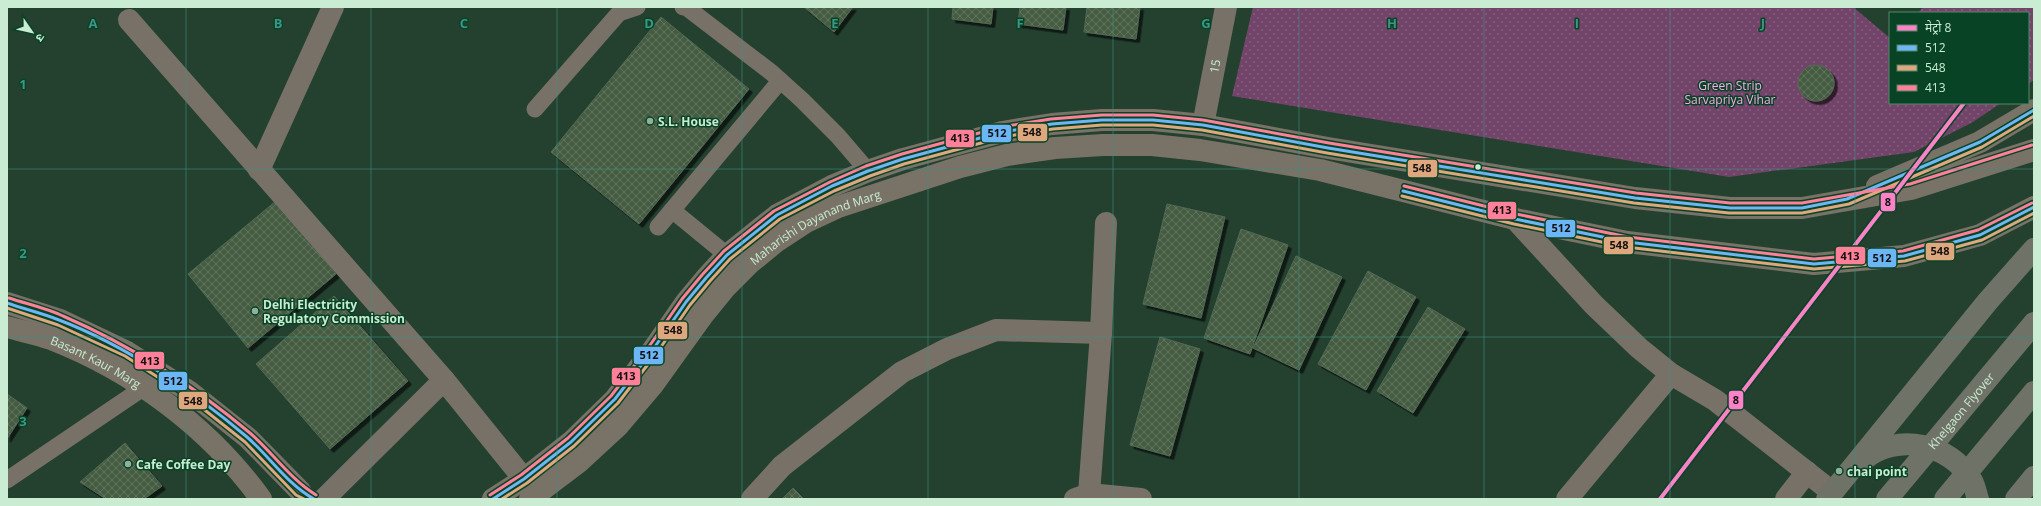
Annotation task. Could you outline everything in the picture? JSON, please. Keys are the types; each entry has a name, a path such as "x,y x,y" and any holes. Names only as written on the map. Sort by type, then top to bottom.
{"main road":[{"path":"1847,199 1980,142 2034,110"},
{"name":"Maharishi Dayanand Marg","path":"527,489 571,442 615,399 652,351 686,302 727,255 751,234 783,211 832,186 868,171 903,159 1002,132 1052,124 1102,120 1153,120 1203,125 1328,148 1635,198 1730,208 1802,208 1847,199"},
{"name":"Maharishi Dayanand Marg","path":"493,499 527,489 579,462 618,426 652,386 703,315 725,288 750,263 777,241 806,222 838,207 960,167 1007,155 1055,148 1103,144 1152,145 1200,150 1320,170 1515,219"},
{"path":"1847,199 1911,189 2034,150"},
{"path":"1515,219 1627,242 1814,264 1904,256 1980,234 2034,207"},
{"path":"1830,496 1988,301 2034,249"},
{"name":"Basant Kaur Marg","path":"7,303 60,320 127,352 190,392 248,438 306,496"},
{"name":"Khelgaon Flyover","path":"1887,499 2034,323"},
{"name":"Basant Kaur Marg","path":"7,327 57,342 105,364 157,396 204,435 246,478 261,499"},
{"path":"1945,499 2034,392"},
{"path":"1850,471 1872,452 1900,444 1929,446 1954,460 1973,482 1978,499"},
{"path":"2016,499 2034,477"}],"street":[{"path":"259,170 333,7"},
{"name":"15","path":"1203,125 1226,7"},
{"path":"129,20 444,380 527,489"},
{"path":"1515,219 1594,305 1639,348 1671,374 1715,400 1807,472 1830,496"},
{"path":"1106,223 1101,333 1082,497 1141,499"},
{"path":"752,499 782,466 902,372 947,349 996,330 1101,333"},
{"path":"1567,499 1671,374"},
{"path":"324,499 444,380"},
{"path":"1786,499 1807,472"}],"lane":[{"path":"534,109 619,14 637,7"},
{"path":"683,7 686,7 780,81 838,136 868,171"},
{"path":"658,227 780,81"},
{"path":"672,210 727,255"},
{"path":"7,480 143,388"}],"green space":[{"name":"Green Strip Sarvapriya Vihar","path":"1253,7 1853,7 1889,37 1889,104 2000,104 1973,122 1914,152 1729,177 1232,96"},
{"path":"1923,7 2034,7 2034,80 2029,83 2029,12 1919,12"}],"building":[{"path":"804,7 853,7 834,32"},
{"path":"953,7 993,7 991,24 952,19"},
{"path":"1020,7 1066,7 1063,30 1018,24"},
{"path":"1087,7 1140,7 1136,39 1084,32"},
{"name":"S.L. House","path":"661,17 749,89 639,224 551,152"},
{"path":"1820,65 1829,70 1833,76 1833,90 1829,96 1820,101 1812,101 1803,96 1799,90 1798,79 1803,70 1809,66"},
{"name":"Delhi Electricity Regulatory Commission","path":"276,201 336,274 248,348 188,274"},
{"path":"1167,204 1225,217 1201,318 1143,304"},
{"path":"1241,229 1288,245 1250,354 1204,338"},
{"path":"1296,256 1342,277 1299,370 1253,348"},
{"path":"1368,271 1416,297 1366,390 1318,364"},
{"path":"334,296 408,381 330,449 256,364"},
{"path":"1428,307 1465,329 1413,413 1377,391"},
{"path":"1160,337 1200,349 1170,456 1130,445"},
{"path":"7,394 27,408 7,439"},
{"path":"125,443 162,486 144,499 106,499 80,482"},
{"path":"793,488 804,499 782,499"}],"metro line":[{"name":"8","path":"1660,499 1963,104"}],"transit line":[{"name":"512","path":"493,499 524,479 571,442 615,399 652,351 686,302 706,278 727,255 777,215 832,186 868,171 903,159 1002,132 1052,124 1102,120 1153,120 1203,125 1328,148 1635,198 1730,208 1802,208 1847,199 1980,142 2034,110"},
{"name":"413","path":"490,495 521,475 568,438 611,396 648,348 682,299 702,275 724,251 774,211 830,182 866,166 902,154 1001,127 1051,119 1102,115 1153,115 1203,120 1329,143 1636,193 1730,203 1802,203 1910,184 2032,145"},
{"name":"548","path":"502,499 527,483 574,446 618,403 656,354 690,305 710,281 730,259 780,219 834,191 870,176 904,164 1003,137 1053,129 1102,125 1153,125 1202,130 1327,153 1634,203 1729,213 1802,213 1849,204 1982,147 2034,116"},
{"name":"413","path":"1404,186 1516,214 1628,237 1814,259 1903,251 1978,230 2032,203"},
{"name":"512","path":"1403,191 1515,219 1627,242 1814,264 1904,256 1980,235 2034,207"},
{"name":"548","path":"1402,196 1514,224 1626,247 1814,269 1905,261 1982,240 2034,213"},
{"name":"413","path":"9,298 63,316 113,340 161,368 228,415 250,433 290,474 316,495"},
{"name":"512","path":"7,303 84,330 109,342 158,371 205,403 247,437 295,486 314,499"},
{"name":"548","path":"7,308 58,325 125,356 187,396 245,442 296,495 304,499"}],"place":[{"name":"S.L. House","path":"650,121"},
{"name":"Delhi Electricity Regulatory Commission","path":"255,311"},
{"name":"Cafe Coffee Day","path":"128,464"},
{"name":"chai point","path":"1839,471"}]}
